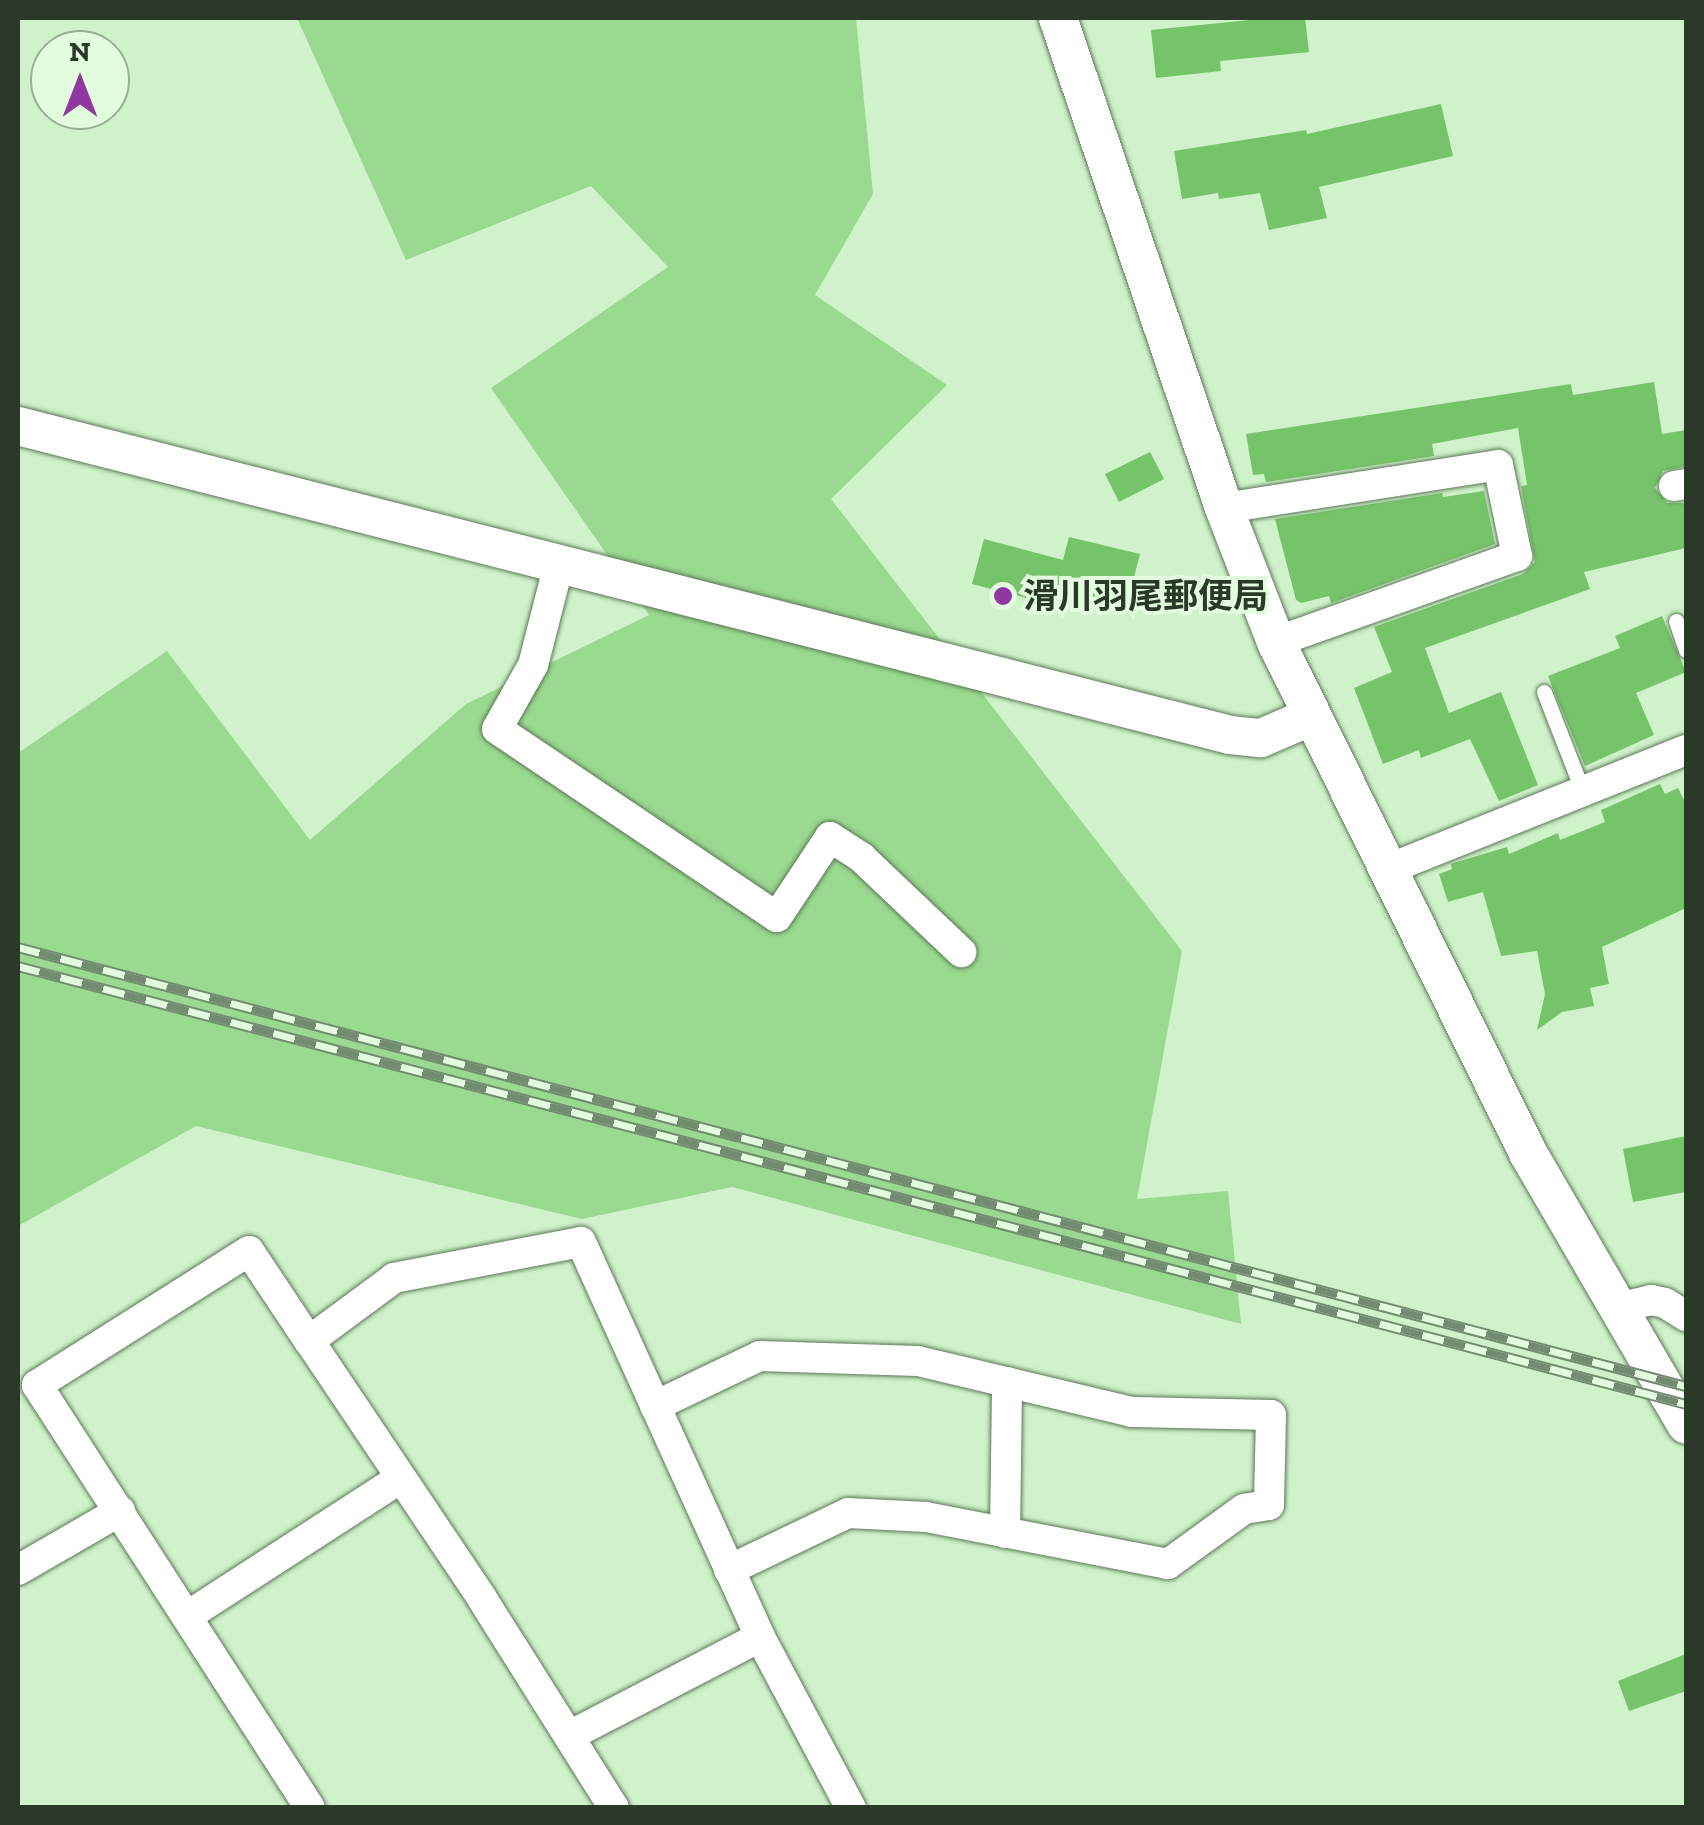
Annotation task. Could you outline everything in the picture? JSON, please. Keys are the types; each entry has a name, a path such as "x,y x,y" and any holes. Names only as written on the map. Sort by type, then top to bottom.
{"street":[{"path":"1058,18 1224,508 1276,642 1528,1153 1686,1424"},
{"path":"18,426 1230,735 1261,738 1310,717"},
{"path":"1224,508 1498,465 1517,556 1276,642"},
{"path":"559,564 533,665 496,729 777,917 830,838 862,858 961,952"},
{"path":"1386,870 1583,792 1683,759"},
{"path":"309,1341 394,1278 581,1242 760,1637 851,1808"},
{"path":"310,1808 120,1511 27,1390 249,1251 614,1808"},
{"path":"1617,1308 1651,1300 1666,1302 1686,1316"},
{"path":"655,1406 760,1356 918,1361 1132,1412 1271,1415 1268,1505 1244,1509 1168,1564 926,1517 848,1514 729,1570"},
{"path":"1005,1533 1006,1382"},
{"path":"189,1615 401,1478"},
{"path":"18,1570 120,1511"},
{"path":"569,1736 760,1637"}],"lane":[{"path":"1676,621 1686,650"},
{"path":"1544,692 1583,792"}],"green space":[{"path":"297,18 856,18 873,194 815,295 947,385 831,499 1182,951 1137,1199 1228,1191 1241,1324 732,1187 582,1219 196,1126 18,1226 18,753 167,651 310,840 466,704 649,615 491,388 668,267 591,186 406,260"}],"building":[{"path":"1305,18 1309,52 1220,61 1221,71 1156,78 1151,30"},
{"path":"1441,104 1453,156 1319,187 1327,218 1269,230 1260,193 1219,199 1218,193 1182,199 1174,151 1306,130 1307,134"},
{"path":"1654,382 1662,434 1686,430 1686,466 1663,471 1655,488 1667,503 1686,503 1686,548 1584,572 1590,589 1425,648 1449,713 1501,692 1538,785 1499,801 1470,739 1421,758 1419,750 1383,764 1354,688 1392,672 1374,627 1523,574 1535,562 1521,486 1527,485 1518,428 1432,444 1434,456 1266,482 1264,474 1253,475 1246,434 1571,384 1573,395"},
{"path":"1150,452 1164,479 1119,502 1105,474"},
{"path":"1484,491 1495,544 1331,603 1329,596 1301,603 1296,600 1275,519 1442,493 1443,497"},
{"path":"1069,537 1140,554 1125,612 1044,591 1038,601 972,584 984,539 1063,560"},
{"path":"1662,616 1686,672 1636,693 1654,735 1585,766 1548,676 1620,648 1615,636"},
{"path":"1660,784 1665,794 1678,788 1686,804 1686,908 1602,947 1609,984 1590,988 1594,1006 1562,1012 1537,1030 1545,994 1537,951 1501,956 1483,892 1448,902 1439,874 1452,869 1451,864 1457,862 1507,847 1509,854 1558,833 1560,840 1605,822 1601,810"},
{"path":"1686,1136 1686,1192 1633,1202 1623,1149"},
{"path":"1686,1654 1686,1691 1629,1711 1618,1681"}],"railway":[{"path":"18,947 1686,1386"},
{"path":"18,966 1686,1404"}],"place":[{"name":"滑川羽尾郵便局","path":"1003,596"}]}
